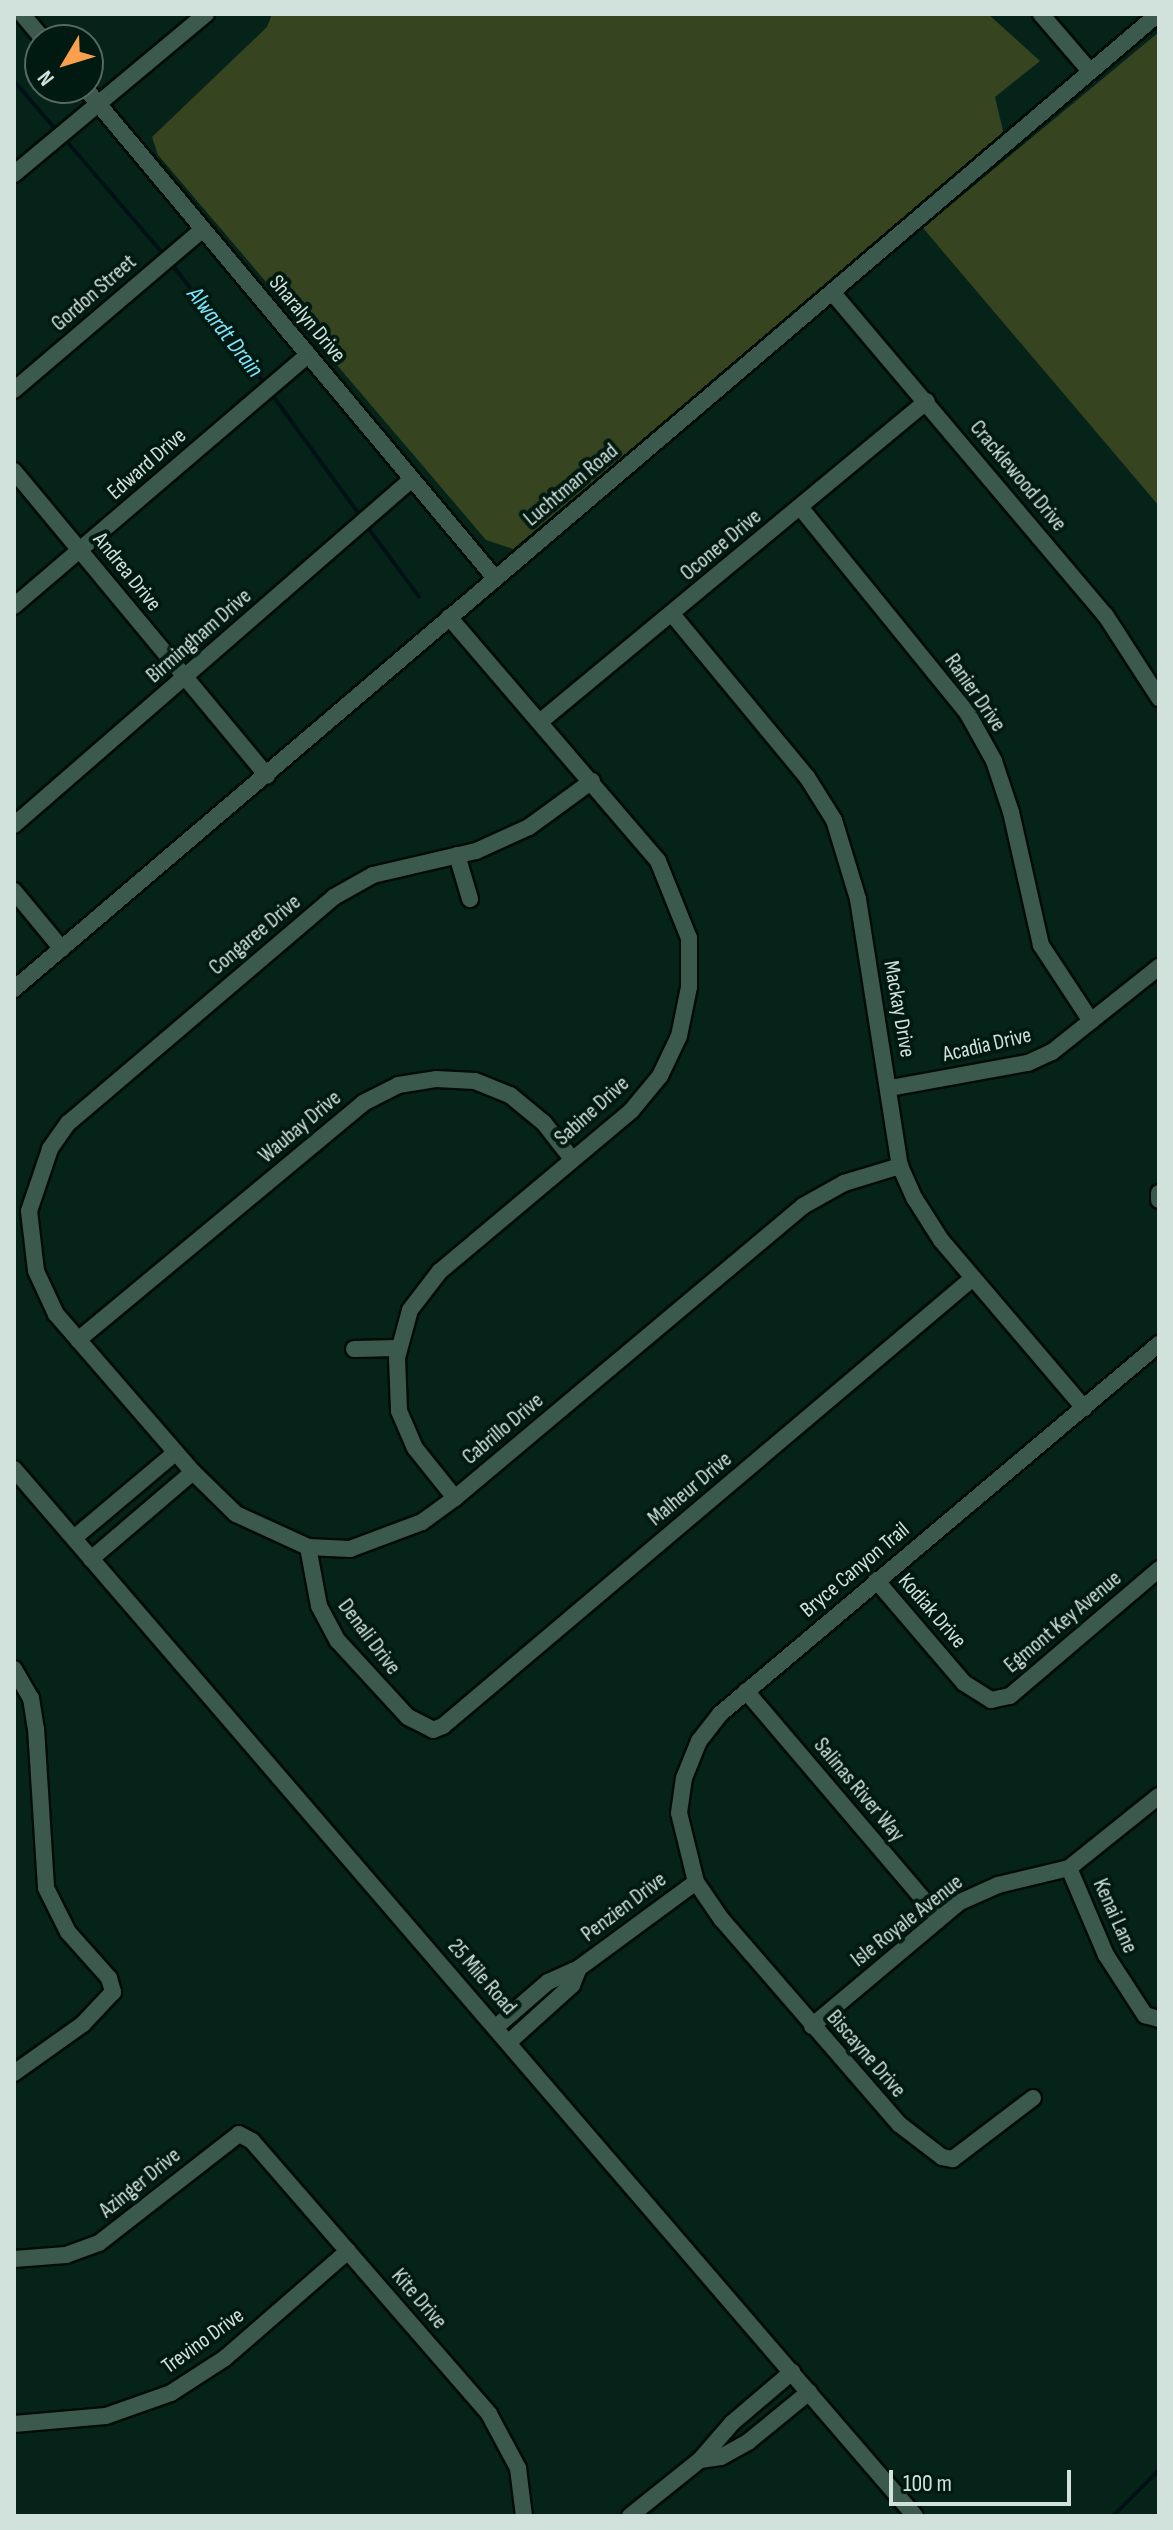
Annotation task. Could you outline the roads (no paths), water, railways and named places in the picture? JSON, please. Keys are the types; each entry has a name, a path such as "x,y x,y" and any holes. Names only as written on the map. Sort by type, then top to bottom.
{"street":[{"path":"104,97 206,14"},
{"path":"1041,14 1090,71"},
{"name":"Luchtman Road","path":"14,989 1158,14"},
{"path":"14,174 96,104"},
{"name":"Sharalyn Drive","path":"98,104 495,578"},
{"name":"Gordon Street","path":"14,390 203,229"},
{"name":"Cracklewood Drive","path":"832,292 1106,616 1159,698"},
{"name":"Edward Drive","path":"14,606 308,355"},
{"name":"Oconee Drive","path":"541,721 927,401"},
{"name":"Andrea Drive","path":"14,471 267,776"},
{"name":"Birmingham Drive","path":"14,825 412,479"},
{"name":"Ranier Drive","path":"800,507 968,714 994,761 1007,800 1041,945 1091,1021"},
{"name":"Mackay Drive","path":"672,614 807,777 834,820 858,899 900,1166 936,1233 1084,1408"},
{"name":"Sabine Drive","path":"449,617 658,861 676,897 689,938 689,987 679,1036 660,1076 631,1111 440,1271 410,1310 399,1348 395,1382 399,1411 415,1448 455,1498"},
{"name":"Congaree Drive","path":"24,1215 50,1149 68,1123 334,897 373,875 457,855 529,827 592,781"},
{"path":"457,855 470,899"},
{"path":"14,891 62,949"},
{"name":"Acadia Drive","path":"890,1088 1028,1063 1070,1041 1159,967"},
{"name":"Waubay Drive","path":"78,1340 363,1103 398,1085 436,1079 475,1081 510,1095 544,1123 572,1159"},
{"name":"Cabrillo Drive","path":"24,1215 45,1294 78,1340 193,1472 236,1514 308,1547 350,1549 389,1538 455,1498 803,1206 844,1183 900,1166"},
{"name":"Malheur Drive","path":"433,1730 443,1726 973,1278"},
{"name":"Bryce Canyon Trail","path":"696,1882 679,1813 684,1778 699,1741 746,1691 1159,1344"},
{"path":"354,1349 399,1348"},
{"path":"74,1538 176,1452"},
{"name":"25 Mile Road","path":"14,1469 915,2516"},
{"path":"91,1559 193,1472"},
{"name":"Denali Drive","path":"308,1547 311,1581 328,1626 379,1690 419,1726 433,1730"},
{"name":"Egmont Key Avenue","path":"991,1700 1010,1696 1159,1569"},
{"name":"Kodiak Drive","path":"876,1580 964,1683 991,1700"},
{"path":"14,1669 31,1698 36,1728 46,1888 68,1932 111,1981 113,1992 83,2024 14,2073"},
{"name":"Salinas River Way","path":"746,1691 939,1918"},
{"name":"Isle Royale Avenue","path":"812,2026 939,1918 982,1890 1069,1868 1159,1796"},
{"name":"Kenai Lane","path":"1069,1868 1106,1955 1137,2005 1156,2019"},
{"name":"Penzien Drive","path":"496,2027 548,1982 579,1968 696,1882"},
{"name":"Biscayne Drive","path":"696,1882 812,2026 883,2108 942,2157 963,2156 1033,2098"},
{"name":"Penzien Drive","path":"509,2042 572,1985 579,1968"},
{"name":"Kite Drive","path":"239,2134 252,2141 502,2432 518,2468 524,2516"},
{"name":"Azinger Drive","path":"14,2259 66,2255 99,2243 239,2134"},
{"name":"Trevino Drive","path":"14,2424 106,2416 171,2393 225,2358 348,2251"},
{"path":"630,2516 700,2460 732,2423 792,2372"},
{"path":"700,2460 721,2457 748,2442 809,2392"},
{"path":"732,2423 748,2442"}],"waterway":[{"name":"Alwardt Drain","path":"14,81 57,131"},
{"name":"Alwardt Drain","path":"63,137 164,255"},
{"name":"Alwardt Drain","path":"170,262 265,384"},
{"name":"Alwardt Drain","path":"270,392 361,517"},
{"name":"Alwardt Drain","path":"366,525 419,597"},
{"path":"1113,2516 1159,2470"}]}
